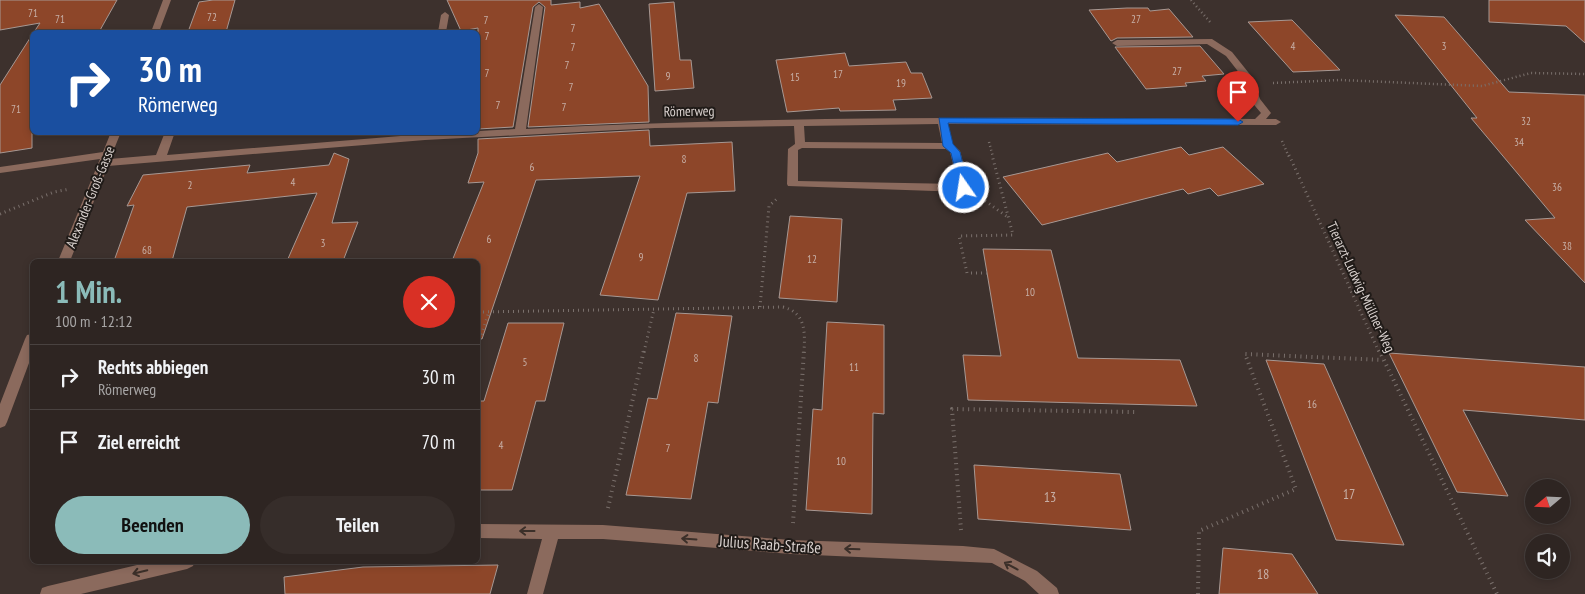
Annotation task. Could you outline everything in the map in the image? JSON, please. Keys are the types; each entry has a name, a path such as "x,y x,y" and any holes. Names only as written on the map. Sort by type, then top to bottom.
{"street":[{"path":"156,30 168,0"},
{"path":"520,132 539,7"},
{"path":"442,30 445,15"},
{"path":"1116,42 1209,41 1229,54 1249,79 1255,100 1266,113 1258,122"},
{"path":"942,120 948,146 955,152 964,188 792,184 793,149 800,145 948,146"},
{"name":"Römerweg","path":"480,133 655,125 942,120 1276,122"},
{"path":"799,123 800,145"},
{"name":"Alexander-Groß-Gasse","path":"65,259 115,135"},
{"path":"161,157 169,135"},
{"path":"328,144 330,135"},
{"name":"Römerweg","path":"0,170 106,159 161,157 425,135"},
{"path":"0,422 30,345"},
{"name":"Julius Raab-Straße","path":"480,531 603,532 791,547 963,552 994,556 1031,576 1051,594"},
{"path":"536,594 552,531"},
{"path":"48,594 174,564"}],"path":[{"path":"1191,0 1215,28"},
{"path":"1272,83 1340,80 1482,86 1531,72 1585,74"},
{"path":"983,120 1013,235 959,236 967,274 987,274"},
{"name":"Tierarzt-Ludwig-Müllner-Weg","path":"1276,122 1285,149 1383,360 1497,594"},
{"path":"760,307 769,206 792,184"},
{"path":"0,214 54,192 95,185"},
{"path":"964,188 1009,218"},
{"path":"480,312 760,307 782,307 794,310 802,317 805,330 791,547"},
{"path":"603,532 654,309"},
{"path":"480,338 489,312"},
{"path":"1198,594 1199,531 1296,489 1245,354 1383,360"},
{"path":"963,552 952,409 1136,412"}],"building":[{"path":"0,0 117,0 100,30 35,30 40,23 0,30"},
{"path":"235,0 227,30 189,30 199,2"},
{"path":"447,0 551,0 551,5 580,2 580,8 599,4 648,86 649,122 528,127 545,7 539,2 533,7 513,127 480,129 480,30 478,28 461,30"},
{"path":"1489,0 1585,0 1585,43 1566,26 1489,22"},
{"path":"674,2 680,60 691,60 694,88 655,91 649,4"},
{"path":"1148,8 1150,11 1169,9 1193,37 1117,38 1111,41 1089,10"},
{"path":"1395,15 1444,17 1509,92 1585,95 1585,283 1525,220 1555,218 1471,118 1477,118"},
{"path":"1292,20 1340,70 1293,72 1248,22"},
{"path":"30,38 30,135 32,135 32,148 0,153 0,85"},
{"path":"1200,46 1224,74 1202,76 1206,81 1185,83 1187,86 1146,89 1115,47"},
{"path":"845,53 849,66 906,62 911,73 922,73 932,98 893,100 896,110 840,111 839,108 787,112 776,60"},
{"path":"649,130 650,146 732,142 735,191 687,193 658,300 600,295 640,176 536,180 482,339 480,338 480,259 453,259 484,182 468,183 478,153 478,139"},
{"path":"1181,147 1189,155 1223,147 1264,184 1218,196 1210,188 1188,194 1183,189 1042,225 1003,177 1108,153 1117,162"},
{"path":"334,153 349,159 332,223 358,222 344,259 288,259 317,193 187,207 173,259 115,259 134,205 127,206 143,175 250,165 247,173 329,165"},
{"path":"790,216 842,219 837,302 779,298"},
{"path":"983,249 1051,250 1078,358 1180,360 1197,406 968,400 963,355 1001,356"},
{"path":"676,313 732,316 718,403 708,402 691,499 626,495 648,398 657,399"},
{"path":"827,322 884,325 884,414 873,413 872,514 806,510 813,409 822,410"},
{"path":"508,323 564,323 545,401 536,401 512,490 480,490 480,401 484,401"},
{"path":"1389,353 1585,367 1585,420 1463,410 1508,496 1457,492"},
{"path":"1266,360 1324,364 1404,545 1336,540"},
{"path":"974,465 1120,474 1131,530 978,519"},
{"path":"1223,548 1292,554 1318,594 1219,594"},
{"path":"498,565 490,594 285,594 284,577 363,567"}],"route":[{"path":"964,188 955,152 948,146 942,120 1238,122"}]}
